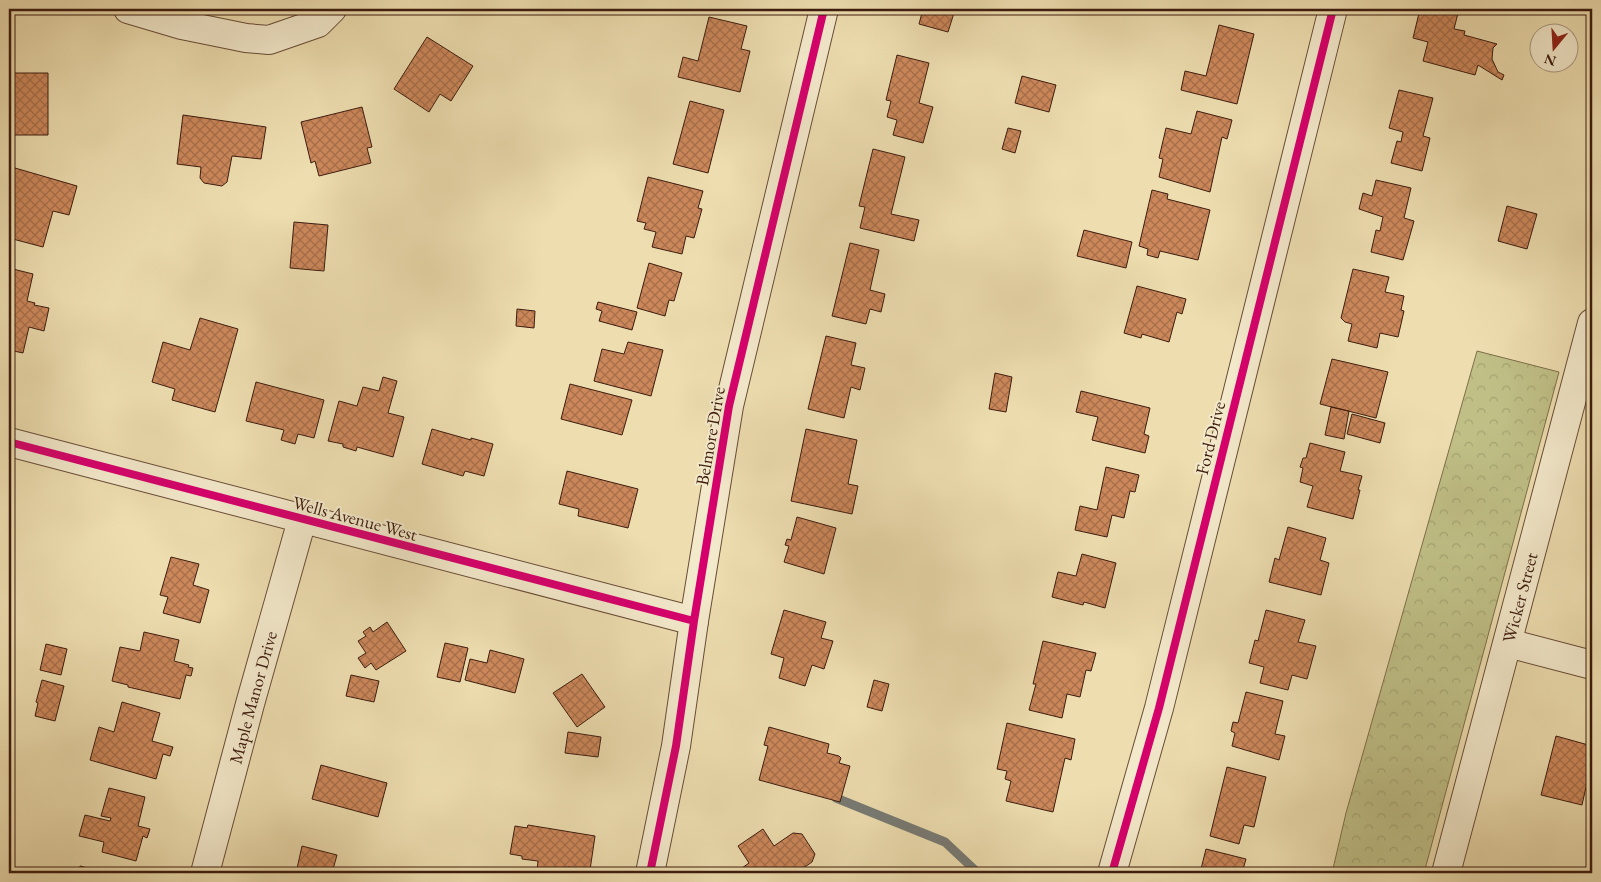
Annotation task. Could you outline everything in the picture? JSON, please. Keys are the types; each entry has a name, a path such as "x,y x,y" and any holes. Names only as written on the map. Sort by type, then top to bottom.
{"street":[{"path":"128,9 182,24 246,38 268,40 318,23 332,9"},
{"name":"Belmore Drive","path":"650,873 676,746 729,406 824,9"},
{"name":"Ford Drive","path":"1112,873 1159,708 1332,9"},
{"name":"Wicker Street","path":"1446,873 1592,323"},
{"name":"Wells Avenue West","path":"9,442 694,621"},
{"name":"Maple Manor Drive","path":"205,873 302,520"},
{"path":"1508,643 1592,665"}],"green space":[{"path":"1477,351 1559,372 1424,873 1332,873 1346,813"}],"building":[{"path":"923,9 942,9 954,13 948,32 919,24"},
{"path":"1420,9 1442,9 1458,13 1454,29 1465,31 1464,35 1497,44 1493,48 1492,59 1498,72 1504,75 1502,80 1478,65 1475,75 1423,61 1428,42 1413,38"},
{"path":"709,17 747,26 741,49 750,51 740,92 678,77 683,57 698,61"},
{"path":"1219,25 1254,34 1237,104 1181,90 1185,71 1206,76"},
{"path":"427,37 473,66 451,101 440,94 429,112 394,89"},
{"path":"897,55 929,63 919,103 933,107 923,143 893,135 897,120 887,117 891,101 886,100"},
{"path":"9,73 48,73 48,135 9,135"},
{"path":"1022,76 1056,85 1049,112 1015,103"},
{"path":"1399,90 1433,98 1423,136 1430,138 1422,171 1391,163 1397,141 1401,142 1403,132 1389,128"},
{"path":"690,101 724,110 708,173 673,164"},
{"path":"362,107 372,147 367,148 371,163 319,176 315,161 311,163 301,122"},
{"path":"1197,111 1232,120 1227,139 1222,137 1210,192 1159,177 1163,159 1159,158 1166,128 1191,134"},
{"path":"183,115 266,127 261,159 232,156 227,182 222,186 204,183 200,178 201,167 177,164"},
{"path":"1008,128 1021,131 1015,153 1002,149"},
{"path":"873,149 905,157 891,214 919,220 914,241 860,228 865,207 859,206"},
{"path":"15,168 77,186 69,215 53,211 43,247 9,238 9,222 14,202 9,201 9,192"},
{"path":"648,177 703,191 698,208 702,209 694,238 686,236 682,254 652,247 656,232 644,229 646,223 637,221"},
{"path":"1376,180 1411,188 1404,218 1414,221 1403,260 1371,252 1376,230 1380,231 1383,217 1359,209 1363,193 1372,196"},
{"path":"1152,190 1168,194 1167,199 1210,210 1198,260 1160,251 1158,258 1147,255 1148,249 1139,246"},
{"path":"1507,206 1537,214 1527,249 1498,241"},
{"path":"294,222 328,225 324,271 290,268"},
{"path":"1084,230 1132,242 1126,268 1077,256"},
{"path":"850,243 879,250 870,290 885,294 881,312 870,309 866,324 832,316"},
{"path":"649,263 682,273 674,301 669,300 665,316 637,308"},
{"path":"9,268 33,274 27,301 35,303 34,305 49,308 44,331 29,327 23,353 9,350"},
{"path":"1353,269 1389,277 1385,292 1404,296 1401,310 1404,311 1398,337 1380,333 1377,348 1348,341 1352,324 1345,322 1341,318"},
{"path":"1137,286 1186,299 1182,314 1177,312 1169,342 1142,334 1141,338 1124,333"},
{"path":"598,302 637,312 632,330 599,321 602,311 596,309"},
{"path":"517,309 535,311 534,328 516,326"},
{"path":"200,318 238,329 215,412 172,400 175,389 152,382 163,342 190,350"},
{"path":"826,336 856,343 851,365 865,368 860,390 851,387 844,418 808,409"},
{"path":"628,342 663,350 651,396 594,381 602,349 624,354"},
{"path":"1332,359 1388,372 1376,418 1320,404"},
{"path":"995,373 1012,377 1006,412 989,409"},
{"path":"383,377 397,381 388,413 404,417 393,457 357,447 356,451 343,447 343,444 328,441 339,401 357,406 363,387 379,391"},
{"path":"256,382 324,400 314,438 298,434 295,444 281,440 284,430 246,421"},
{"path":"570,384 632,400 622,435 561,419"},
{"path":"1081,391 1150,408 1144,434 1149,436 1145,453 1092,440 1098,417 1076,412"},
{"path":"1331,407 1349,411 1344,439 1325,435"},
{"path":"1352,414 1385,423 1380,443 1347,434"},
{"path":"432,429 493,444 484,476 465,471 463,476 422,464"},
{"path":"806,429 857,440 848,484 858,486 852,514 791,501"},
{"path":"1310,443 1345,452 1340,471 1362,476 1353,519 1307,507 1313,486 1300,482 1303,468 1300,467 1303,458 1306,458"},
{"path":"1106,467 1139,475 1135,492 1130,491 1124,518 1112,515 1107,537 1075,530 1080,506 1097,510"},
{"path":"567,471 638,489 628,528 578,516 579,509 559,504"},
{"path":"797,517 836,528 824,574 784,562 789,546 785,545 787,539 791,540"},
{"path":"1288,527 1326,538 1320,560 1329,563 1321,595 1269,582 1275,558 1279,560"},
{"path":"1082,554 1116,563 1105,608 1084,602 1083,605 1052,597 1058,572 1076,576"},
{"path":"171,557 199,564 193,585 209,590 200,623 163,613 168,597 160,595"},
{"path":"784,610 826,622 821,638 833,641 824,669 812,665 805,686 779,678 784,658 771,654"},
{"path":"1266,610 1305,620 1298,642 1316,646 1307,679 1292,675 1288,690 1260,683 1264,667 1249,663 1255,640 1258,641"},
{"path":"387,622 406,651 376,670 371,663 365,668 358,658 366,653 358,641 366,636 363,632 370,627 373,632"},
{"path":"144,632 179,640 174,661 193,668 191,676 186,675 180,699 128,687 128,685 112,681 120,647 140,651"},
{"path":"1043,641 1096,653 1091,671 1086,670 1080,697 1067,694 1062,718 1029,710 1036,684 1033,684"},
{"path":"445,643 468,648 460,682 437,677"},
{"path":"46,644 67,649 61,675 40,670"},
{"path":"490,650 524,659 515,693 465,680 470,659 487,663"},
{"path":"582,674 605,707 577,727 553,693"},
{"path":"351,675 379,681 374,702 346,696"},
{"path":"42,680 64,686 55,721 35,716 38,703 36,702"},
{"path":"874,680 889,684 882,711 867,707"},
{"path":"1246,692 1283,701 1275,734 1285,736 1279,760 1232,746 1235,733 1231,731 1233,722 1238,723"},
{"path":"122,702 160,713 152,741 173,747 170,756 163,754 156,779 90,760 99,727 114,732"},
{"path":"1007,723 1075,739 1071,760 1065,758 1053,812 1006,801 1011,781 1005,779 1007,771 997,769"},
{"path":"769,727 829,744 827,753 839,756 841,758 839,763 850,766 840,802 759,780 768,746 764,745"},
{"path":"568,732 601,737 598,757 565,753"},
{"path":"1556,736 1592,746 1592,789 1586,787 1582,805 1541,795"},
{"path":"321,765 387,783 378,817 312,799"},
{"path":"1227,767 1266,777 1254,827 1244,825 1239,844 1210,836"},
{"path":"109,788 145,797 138,826 150,829 147,838 143,836 136,861 102,852 104,842 79,836 85,815 110,821 111,818 101,816"},
{"path":"528,825 595,836 590,870 568,867 567,873 522,873 523,869 537,871 538,861 522,859 522,856 510,854 515,826 527,828"},
{"path":"763,829 774,846 793,833 802,834 815,854 812,862 796,873 735,873 749,863 738,846"},
{"path":"302,846 337,855 332,873 296,873"},
{"path":"1206,849 1246,859 1242,873 1200,873"},
{"path":"80,866 107,873 78,873"}],"waterway":[{"path":"836,798 945,842 978,873"}],"cycle path":[{"path":"650,873 676,746 729,406 824,9"},
{"path":"1112,873 1159,708 1333,9"},
{"path":"9,442 694,621"}]}
